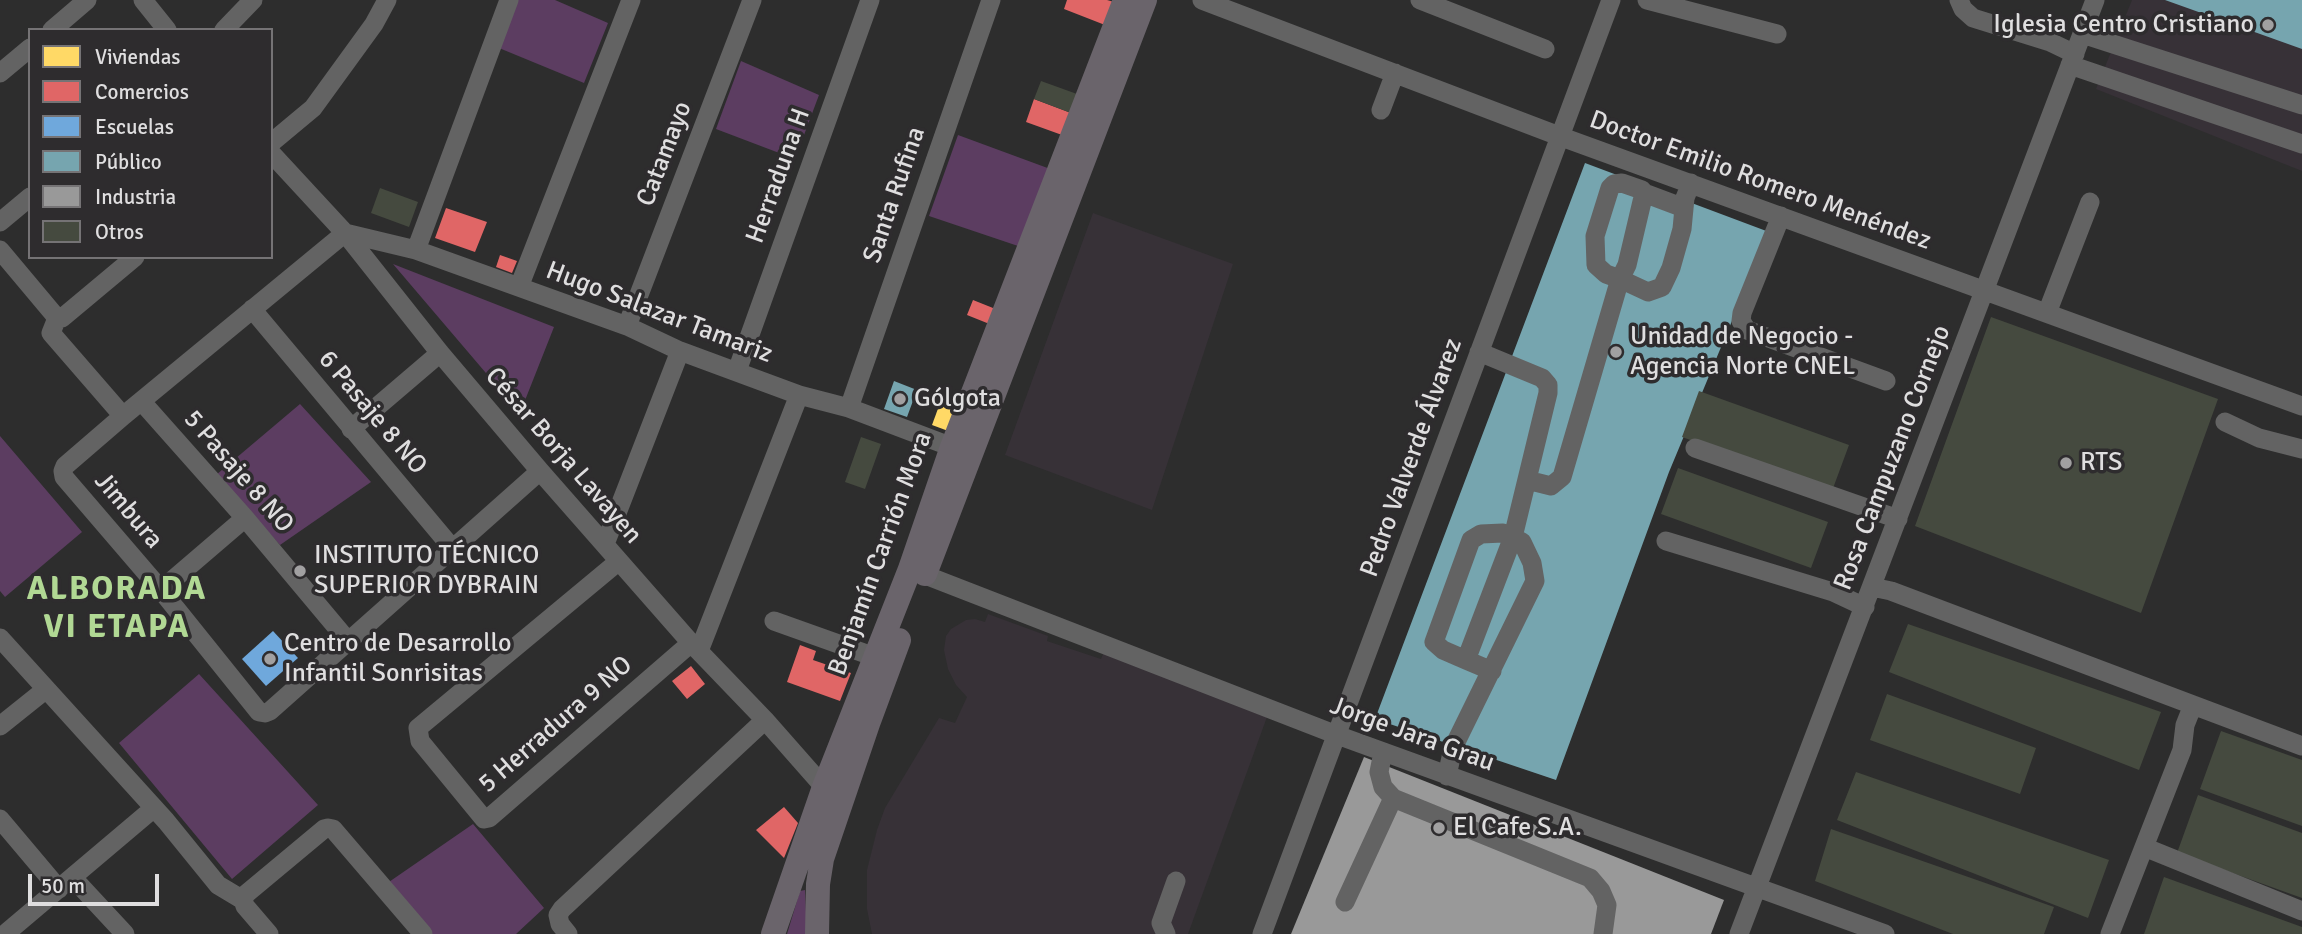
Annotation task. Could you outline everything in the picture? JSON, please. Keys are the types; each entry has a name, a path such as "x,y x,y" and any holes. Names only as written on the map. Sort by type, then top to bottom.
{"main road":[{"name":"Benjamín Carrión Mora","path":"773,934 824,787 910,569 952,447 1125,0"},
{"name":"Benjamín Carrión Mora","path":"817,934 818,884 830,832 925,575 1145,0"}],"street":[{"path":"54,28 87,0"},
{"path":"143,0 165,28"},
{"path":"226,28 253,0"},
{"path":"273,141 313,108 374,24 387,0"},
{"path":"416,250 509,0"},
{"path":"519,288 631,0"},
{"name":"Catamayo","path":"627,326 752,0"},
{"name":"Herraduna H","path":"737,371 870,0"},
{"name":"Santa Rufina","path":"849,408 991,0"},
{"name":"Doctor Emilio Romero Menéndez","path":"1202,0 1559,135 2302,407"},
{"path":"1420,0 1545,49"},
{"name":"Pedro Valverde Álvarez","path":"1262,934 1611,0"},
{"path":"1647,0 1777,34"},
{"path":"1959,0 1973,18 2050,42 2072,60 2302,144"},
{"name":"Rosa Campuzano Cornejo","path":"1739,934 2095,0"},
{"path":"2082,34 2302,105"},
{"path":"0,73 28,50"},
{"path":"1381,110 1395,73"},
{"name":"César Borja Lavayen","path":"273,155 345,233 440,353 540,471 695,647 824,787"},
{"path":"1684,208 1628,185 1614,184 1607,192 1595,236 1596,265 1606,274 1648,292 1662,287 1671,268 1682,229 1685,198 1691,183"},
{"path":"1527,480 1551,486 1562,477 1620,279 1627,265 1644,193"},
{"path":"0,222 28,199"},
{"path":"2047,313 2091,202"},
{"path":"1781,216 1741,321 1747,330 1886,381"},
{"name":"Hugo Salazar Tamariz","path":"345,233 416,250 627,326 680,351 799,395 849,408 952,447"},
{"name":"Jimbura","path":"345,233 65,466 64,477 161,590 259,712 270,712 540,471"},
{"path":"0,250 57,318"},
{"path":"57,318 62,318 133,259"},
{"name":"6 Pasaje 8 NO","path":"252,309 453,550"},
{"path":"57,318 51,333 123,416"},
{"path":"605,544 680,351"},
{"path":"1466,660 1513,537 1548,393 1548,385 1542,378 1479,352"},
{"path":"351,429 440,353"},
{"path":"695,647 799,395"},
{"name":"5 Pasaje 8 NO","path":"142,402 245,518 348,641"},
{"path":"2225,422 2259,438 2302,449"},
{"path":"1695,448 1898,519"},
{"path":"161,590 245,518"},
{"path":"1447,776 1453,748 1492,671 1535,581 1532,563 1522,542 1494,532 1481,534 1471,540 1434,642 1443,650 1492,671"},
{"path":"1666,541 1833,592 1864,607"},
{"name":"5 Herradura 9 NO","path":"619,561 418,728 419,741 484,819 489,818 695,647"},
{"name":"Jorge Jara Grau","path":"925,575 1337,736 1885,934"},
{"path":"1872,587 1891,591 2302,746"},
{"path":"774,621 875,657"},
{"path":"0,638 154,808 218,885 243,900 269,934"},
{"path":"0,726 45,690"},
{"path":"2110,934 2182,750 2185,725 2193,705"},
{"path":"568,934 560,924 558,915 562,909 765,720"},
{"path":"1383,752 1379,772 1383,787 1393,797 1590,878 1601,891 1607,905 1603,934"},
{"path":"1345,902 1393,797"},
{"path":"5,934 154,808"},
{"path":"0,819 66,884 125,934"},
{"path":"243,900 246,894 328,828 333,830 423,934"},
{"path":"2144,846 2302,911"},
{"path":"1166,934 1161,923 1175,881"}],"shaded area":[{"path":"518,0 555,0 608,23 584,83 499,48"},
{"path":"2132,0 2302,0 2302,171 2096,89"},
{"path":"741,61 819,95 795,159 716,129"},
{"path":"958,135 1053,170 1021,247 929,216"},
{"path":"1093,213 1233,264 1152,510 1005,455"},
{"path":"393,264 554,327 520,413"},
{"path":"300,404 371,482 280,545 216,475"},
{"path":"0,436 82,532 5,597 0,591"},
{"path":"988,614 1048,636 1047,641 1101,659 1104,652 1267,717 1188,934 872,934 867,909 867,870 885,808 939,718 955,723 967,697 956,685 948,669 944,650 946,636 951,629 966,620 985,622"},
{"path":"199,674 318,805 232,879 119,743"},
{"path":"473,824 544,908 516,934 428,934 386,884"},
{"path":"805,890 807,934 787,934 800,891"}],"building: Viviendas":[{"path":"943,395 962,403 951,432 932,425"}],"building: Comercios":[{"path":"1067,0 1114,2 1105,25 1064,9"},
{"path":"1034,99 1071,113 1062,135 1026,122"},
{"path":"446,208 487,222 475,252 435,238"},
{"path":"500,255 517,261 512,273 496,267"},
{"path":"973,300 998,310 992,325 967,315"},
{"path":"800,645 816,651 813,660 851,673 840,701 787,682"},
{"path":"691,666 705,684 687,699 672,681"},
{"path":"784,807 798,823 784,858 756,830"}],"building: Escuelas":[{"name":"Centro de Desarrollo Infantil Sonrisitas","path":"273,631 298,658 266,686 242,659"}],"building: Público":[{"name":"Iglesia Centro Cristiano","path":"2165,0 2302,0 2302,49"},
{"name":"Unidad de Negocio - Agencia Norte CNEL","path":"1585,163 1769,232 1669,472 1556,780 1375,719"},
{"name":"Gólgota","path":"894,381 917,390 907,417 884,409"}],"building: Industria":[{"name":"El Cafe S.A.","path":"1364,757 1724,900 1711,934 1291,934"}],"building: Otros":[{"path":"1041,81 1077,94 1071,113 1034,99"},
{"path":"380,188 418,202 409,227 371,213"},
{"name":"RTS","path":"1991,317 2218,399 2141,613 1915,526"},
{"path":"1699,391 1849,445 1832,491 1682,437"},
{"path":"861,437 881,444 865,489 845,482"},
{"path":"1678,468 1828,522 1811,568 1661,514"},
{"path":"1908,624 2161,712 2139,770 1889,672"},
{"path":"1887,694 2036,748 2020,794 1870,740"},
{"path":"2221,731 2302,760 2302,826 2200,789"},
{"path":"1856,772 2109,860 2088,918 1837,820"},
{"path":"2198,795 2302,833 2302,898 2177,853"},
{"path":"1831,829 2054,907 2044,934 1953,934 1815,881"},
{"path":"2164,877 2302,927 2302,934 2144,934"}],"place":[{"name":"Iglesia Centro Cristiano","path":"2268,25"},
{"name":"Unidad de Negocio - Agencia Norte CNEL","path":"1616,352"},
{"name":"Gólgota","path":"900,399"},
{"name":"RTS","path":"2066,463"},
{"name":"INSTITUTO TÉCNICO SUPERIOR DYBRAIN","path":"300,571"},
{"name":"Centro de Desarrollo Infantil Sonrisitas","path":"270,659"},
{"name":"El Cafe S.A.","path":"1439,828"}],"district":[{"name":"ALBORADA VI ETAPA","path":"117,609"}]}
